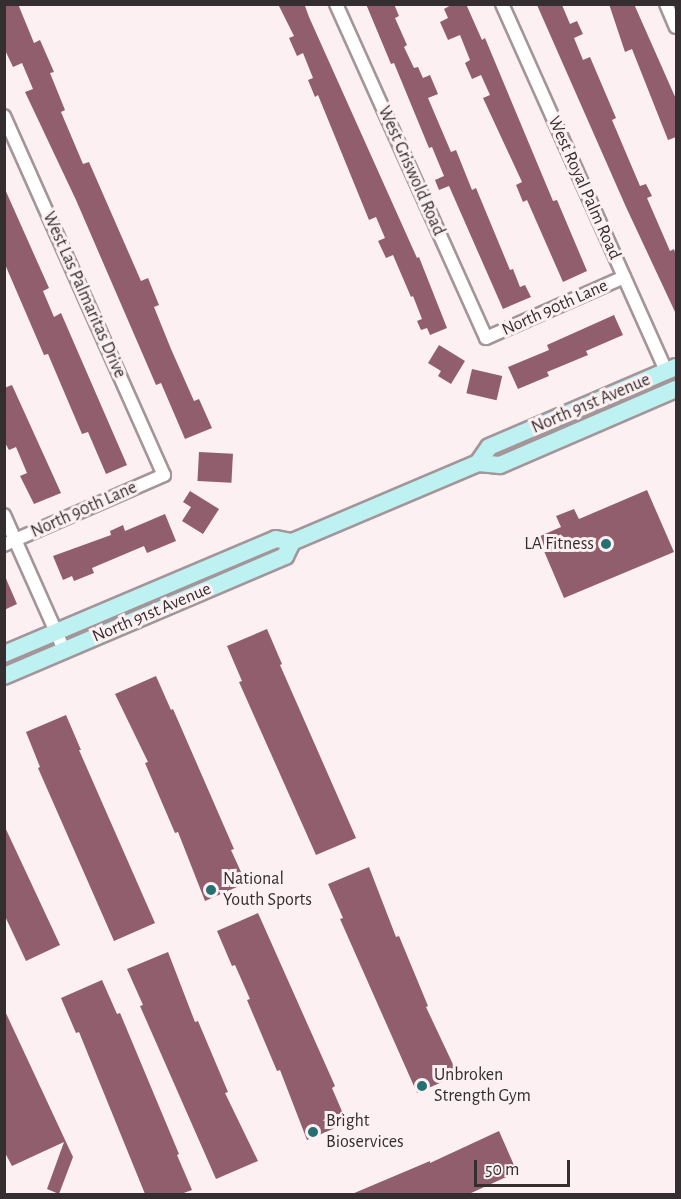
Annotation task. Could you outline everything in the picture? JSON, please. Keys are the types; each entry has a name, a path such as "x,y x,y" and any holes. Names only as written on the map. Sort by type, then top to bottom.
{"main road":[{"path":"584,429 609,408 654,387 671,369"},
{"name":"North 91st Avenue","path":"478,463 489,447 671,369"},
{"name":"North 91st Avenue","path":"4,654 276,539 292,542 478,463 500,465 676,388"},
{"name":"North 91st Avenue","path":"4,676 285,556 292,542"}],"street":[{"name":"West Griswold Road","path":"336,4 486,338"},
{"name":"West Royal Palm Road","path":"502,4 624,277 671,369"},
{"path":"666,4 676,27"},
{"name":"West Las Palmaritas Drive","path":"4,116 164,475"},
{"name":"North 90th Lane","path":"486,338 624,277"},
{"name":"North 90th Lane","path":"10,542 164,475"},
{"path":"4,515 10,542 64,650"}],"building":[{"path":"18,4 34,43 40,40 54,72 50,73 65,110 61,112 83,164 89,162 141,281 148,278 159,305 154,307 171,349 194,401 199,399 212,428 185,439 161,383 156,385 76,200 25,92 33,89 22,63 13,67 4,48 4,6"},
{"path":"278,4 309,4 305,6 309,17 417,258 419,257 447,328 430,335 427,328 421,330 417,321 422,319 413,296 411,297 393,255 386,258 378,241 385,238 376,217 369,220 318,95 315,97 308,80 313,78 303,53 297,56 289,38 294,36"},
{"path":"366,4 394,4 399,16 395,18 407,45 404,47 414,68 418,67 423,78 430,75 438,94 428,98 451,152 456,150 472,190 476,188 510,270 513,269 520,287 525,285 531,297 503,309 449,186 439,190 435,180 444,176 432,147 429,148 394,63 391,64"},
{"path":"453,4 466,4 482,40 485,38 553,201 557,200 587,271 563,282 527,200 523,202 516,185 522,182 483,98 490,95 481,75 472,79 465,63 470,60 460,35 448,40 440,22 448,18 444,9"},
{"path":"609,4 634,4 676,99 676,137 668,140 632,49 625,52"},
{"path":"537,5 562,5 570,24 577,21 583,34 574,38 583,60 590,57 616,118 612,120 640,186 646,184 652,196 647,198 670,251 674,249 676,314 626,207"},
{"path":"4,187 49,288 43,291 54,317 61,313 127,465 106,474 88,432 82,434 48,354 44,355 4,262"},
{"path":"614,315 623,335 586,351 588,355 547,372 549,376 518,389 508,367 549,350 547,345"},
{"path":"439,345 465,361 451,384 438,376 441,371 428,363"},
{"path":"472,369 502,376 497,400 466,393"},
{"path":"12,385 61,493 34,504 20,476 27,473 16,447 9,450 4,441 4,388"},
{"path":"199,452 233,454 231,483 197,481"},
{"name":"LA Fitness","path":"647,490 674,552 564,598 538,537 561,527 556,516 574,509 579,519"},
{"path":"190,491 219,509 203,534 182,521 191,507 183,502"},
{"path":"165,514 176,541 147,553 144,546 92,568 94,573 74,581 72,576 63,580 53,556 111,535 110,531 123,525 125,531"},
{"path":"4,574 17,604 4,610"},
{"path":"267,629 282,664 280,665 356,838 316,855 239,682 242,681 227,646"},
{"path":"156,676 171,710 173,709 234,849 231,850 246,883 205,901 178,832 175,833 145,763 148,762 115,694"},
{"path":"66,715 81,750 79,750 155,923 114,941 38,768 40,767 26,732"},
{"path":"4,825 60,945 26,961 4,914"},
{"path":"369,867 396,937 399,936 428,1006 426,1007 458,1075 417,1093 340,919 343,918 328,884"},
{"path":"258,913 335,1086 332,1088 347,1123 307,1140 280,1070 277,1071 247,1000 250,999 217,931"},
{"path":"168,952 195,1022 198,1021 228,1092 225,1093 258,1161 216,1179 140,1006 143,1005 127,969"},
{"path":"102,980 117,1014 120,1013 192,1190 181,1194 145,1194 79,1032 76,1033 61,998"},
{"path":"4,1009 73,1157 59,1194 47,1189 64,1142 12,1166 4,1151"},
{"path":"499,1131 517,1172 469,1194 352,1194 430,1161 430,1163"}],"place":[{"name":"LA Fitness","path":"606,544"},
{"name":"National Youth Sports","path":"211,890"},
{"name":"Unbroken Strength Gym","path":"422,1086"},
{"name":"Bright Bioservices","path":"313,1132"}]}
